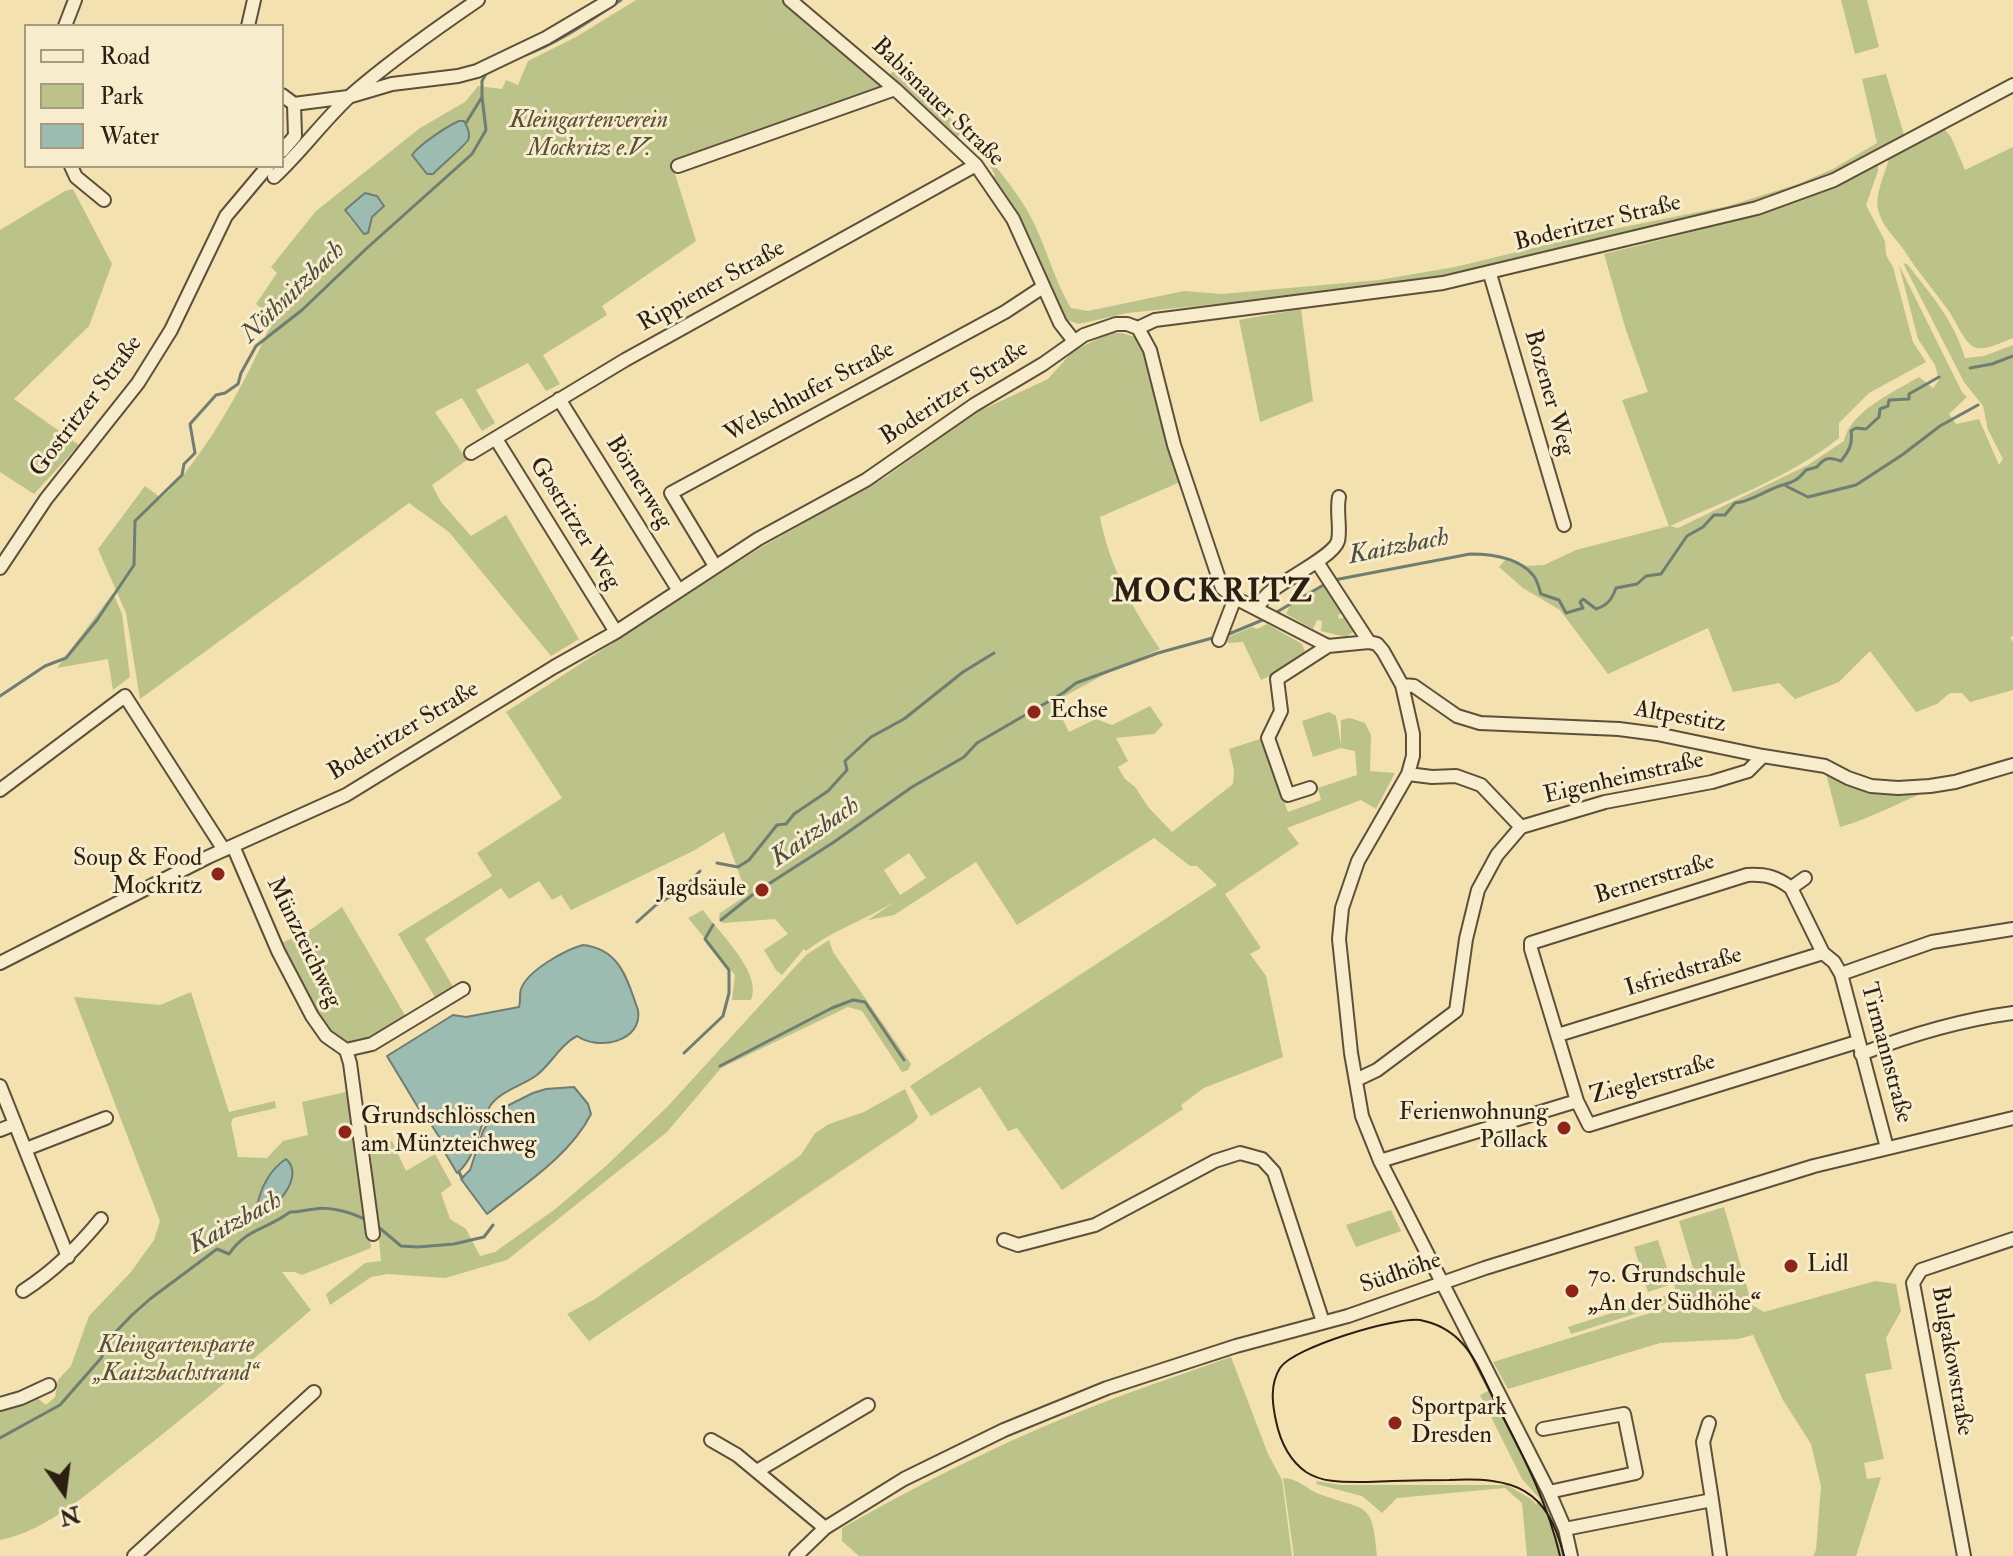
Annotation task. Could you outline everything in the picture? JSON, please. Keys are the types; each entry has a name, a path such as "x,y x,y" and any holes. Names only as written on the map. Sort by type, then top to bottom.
{"street":[{"path":"66,24 75,0"},
{"path":"248,24 254,0"},
{"path":"284,163 300,153 348,97 421,39 478,0"},
{"path":"284,96 294,104 348,97 392,84 477,71 546,38 610,0"},
{"name":"Babisnauer Straße","path":"790,0 895,89 976,165 1013,219 1060,323 1074,341"},
{"name":"Boderitzer Straße","path":"0,963 228,848 346,795 616,632 758,539 866,480 974,405 1095,330 1116,324 1138,328 1155,320 1414,287 1490,274 1606,242 1757,208 1796,195 1857,168 2013,85"},
{"path":"678,166 895,89"},
{"path":"284,149 295,136 294,104"},
{"name":"Rippiener Straße","path":"471,453 559,399 976,165"},
{"path":"72,168 76,177 104,200"},
{"name":"Gostritzer Straße","path":"0,568 46,499 138,383 171,330 226,216 250,185 271,172"},
{"name":"Bozener Weg","path":"1490,274 1564,525"},
{"name":"Welschhufer Straße","path":"715,566 671,493 1005,312 1043,287"},
{"path":"1138,328 1150,350 1174,445 1222,588 1235,598 1328,646"},
{"name":"Börnerweg","path":"559,399 679,591"},
{"name":"Gostritzer Weg","path":"496,439 616,632"},
{"path":"1267,614 1267,594 1327,556 1338,541 1336,509 1339,497"},
{"path":"1317,562 1369,642"},
{"path":"1221,636 1235,598"},
{"path":"1310,788 1288,795 1268,738 1281,711 1277,679 1328,646 1377,644 1402,685 1413,734 1413,756 1408,774 1358,861 1342,908 1339,939 1362,1116 1380,1161 1549,1492 1565,1529 1571,1556"},
{"name":"Altpestitz","path":"1402,685 1414,686 1457,716 1480,723 1619,729 1657,734 1825,766 1871,786 1898,788 1955,782 2013,765"},
{"name":"Münzteichweg","path":"0,790 125,696 228,848 312,1016 326,1036 346,1050"},
{"name":"Eigenheimstraße","path":"1356,1080 1377,1070 1456,1011 1466,939 1478,890 1497,855 1521,827 1605,802 1712,782 1748,771 1763,756"},
{"path":"1408,774 1456,776 1481,785 1521,827"},
{"name":"Bernerstraße","path":"1558,1035 1531,943 1747,875 1765,874 1780,879 1791,888"},
{"path":"1791,888 1805,878"},
{"name":"Tirmannstraße","path":"1791,888 1823,953 1834,962 1841,974 1887,1148"},
{"path":"1841,974 1932,942 2013,929"},
{"name":"Isfriedstraße","path":"1558,1035 1823,953"},
{"path":"373,1234 346,1050 372,1044 463,989"},
{"path":"1859,1048 1984,1017 2013,1013"},
{"path":"1558,1035 1577,1101"},
{"name":"Zieglerstraße","path":"1380,1161 1577,1101 1589,1125 1859,1048"},
{"path":"0,1086 68,1257"},
{"path":"26,1149 106,1118"},
{"name":"Südhöhe","path":"796,1556 825,1528 904,1479 1059,1406 1182,1363 1323,1322 1783,1175 2013,1118"},
{"path":"0,1130 15,1124"},
{"path":"1004,1240 1018,1245 1095,1225 1215,1161 1240,1153 1262,1159 1274,1172 1323,1322"},
{"path":"23,1291 47,1276 68,1257 101,1219"},
{"name":"Bulgakowstraße","path":"1964,1556 1913,1283 1921,1270 2013,1239"},
{"path":"0,1404 49,1385"},
{"path":"134,1556 314,1392"},
{"path":"757,1471 868,1405"},
{"path":"1543,1429 1624,1414 1636,1473 1549,1492"},
{"path":"1709,1423 1703,1442 1720,1556"},
{"path":"711,1440 757,1471 825,1528"},
{"path":"1565,1529 1712,1500"}],"green space":[{"name":"Kleingartenverein Mockritz e.V.","path":"636,0 786,0 887,90 671,161 696,241 602,306 607,315 543,355 560,384 546,391 528,363 476,390 495,423 482,431 462,398 435,412 467,460 432,485 441,502 471,536 506,515 579,639 551,656 449,532 409,503 140,699 126,613 98,549 145,486 161,498 210,439 252,365 273,319 256,304 277,273 271,267 316,211 420,128 465,102 478,86 502,89 506,80 518,85 528,61 576,37","holes":["447,126 468,143 433,174 415,150","373,193 382,202 381,210 372,217 368,232 360,230 347,215"]},
{"path":"1841,0 1867,0 1879,47 1855,54"},
{"path":"897,68 995,165 1030,215 1071,308 1088,311 1184,291 1222,294 1379,280 1455,267 1604,231 1728,206 1798,184 1833,169 1877,143 1862,79 1886,74 1904,135 1837,172 1776,197 1490,268 1397,286 1127,313 1079,324 1064,319 1022,226 993,178 995,175 984,155 961,134 957,137 890,74"},
{"path":"1942,126 1951,137 1965,170 2013,147 2013,338 1987,348 1976,348 1965,339 1948,310 1885,226 1878,209 1879,189 1890,155"},
{"path":"1878,162 1878,171 1866,205 1885,241 1886,255 1893,267 1913,342 1926,362 1869,393 1839,423 1839,438 1800,465 1670,526 1678,528 1808,465 1844,441 1848,430 1864,412 1919,377 1933,388 1939,380 1935,365 1918,339 1899,265 1967,397 1949,414 1956,424 1979,419 1999,465 2003,459 1988,430 1983,406 1964,382 1903,263 1907,264 1948,320 1965,358 1984,356 2013,345 2013,636 2010,637 2013,642 2013,690 1970,702 1962,693 1950,693 1937,704 1916,712 1870,651 1839,682 1795,699 1779,683 1733,692 1708,628 1608,674 1560,610 1523,588 1499,567 1506,559 1526,566 1544,565 1576,550 1669,526 1622,400 1648,392 1604,254 1778,206"},
{"path":"73,189 112,264 89,326 14,399 79,445 34,494 0,472 0,230"},
{"path":"1301,309 1313,401 1260,422 1239,320"},
{"path":"1110,333 1135,337 1143,350 1180,482 1100,517 1109,552 1123,586 1160,649 1054,702 1069,732 1096,719 1112,725 1150,706 1163,725 1154,734 1116,738 1128,761 1118,767 1172,832 1233,784 1234,770 1229,749 1260,739 1288,812 1321,800 1318,788 1357,775 1355,751 1341,748 1313,757 1302,721 1329,712 1336,716 1341,744 1341,720 1350,718 1365,723 1371,735 1370,771 1395,773 1376,809 1361,800 1287,828 1299,844 1225,894 1261,948 1250,954 1266,976 1283,1057 1204,1088 1181,1105 1183,1109 1062,1190 1017,1128 1008,1131 980,1087 931,1116 910,1086 1217,885 1197,866 1190,866 1154,838 1017,925 976,862 894,915 868,920 896,901 806,951 804,949 782,975 764,950 788,934 775,919 723,923 719,917 720,913 747,895 724,832 693,851 571,910 561,895 552,900 539,881 509,899 501,888 425,939 455,990 436,999 398,934 492,876 477,853 562,798 506,712 760,548 886,477 973,414 1048,379 1073,351","holes":["909,853 926,878 900,895 884,870"]},
{"path":"1326,585 1345,612 1338,615 1339,619 1347,617 1356,630 1346,637 1321,631 1322,621 1317,620 1313,629 1286,614 1290,606"},
{"path":"113,593 122,614 130,677 113,690 108,659 57,668"},
{"path":"1267,624 1302,644 1305,652 1296,664 1261,680 1243,642 1228,643 1226,638"},
{"path":"1825,770 1846,783 1935,788 1840,827"},
{"path":"342,907 406,1017 369,1041 353,1043 338,1038 325,1026 303,993 280,944 313,928"},
{"path":"703,910 745,966 753,989 751,1000 732,1000 735,975 688,918"},
{"path":"829,940 833,952 911,1064 908,1070 902,1072 862,1011 848,1007 721,1068 667,1132 507,1260 445,1278 388,1274 371,1277 330,1305 326,1294 365,1263 381,1261 370,1147 392,1141 406,1171 435,1154 452,1185 441,1193 450,1219 466,1229 480,1256 495,1252 554,1210 606,1166 668,1106 806,955"},
{"name":"Kleingartensparte „Kaitzbachstrand“","path":"191,992 229,1112 275,1101 276,1108 233,1118 231,1123 238,1157 267,1158 283,1141 308,1135 302,1102 350,1091 371,1248 302,1275 282,1272 311,1310 82,1498 34,1528 0,1540 0,1404 31,1393 46,1405 55,1397 58,1380 71,1366 89,1316 131,1272 154,1240 160,1221 74,997 160,1005","holes":["278,1164 284,1194 274,1207 266,1210 257,1207 260,1192"]},
{"path":"905,1089 918,1117 914,1122 589,1341 567,1314 595,1299 801,1155 815,1133 829,1124 864,1112"},
{"path":"1724,1207 1752,1305 1764,1312 1875,1281 1896,1284 1901,1311 1886,1338 1892,1369 1865,1374 1884,1459 1864,1463 1867,1479 1881,1477 1856,1556 1813,1556 1821,1486 1811,1444 1783,1400 1753,1335 1738,1339 1660,1343 1508,1389 1493,1362 1679,1304 1674,1285 1696,1278 1679,1221"},
{"path":"1391,1210 1401,1231 1356,1247 1346,1225"},
{"path":"1658,1240 1672,1284 1648,1292 1634,1247"},
{"path":"1674,1293 1676,1301 1571,1334 1568,1327"},
{"path":"1231,1357 1268,1454 1282,1480 1292,1556 859,1556 842,1541 842,1528 982,1454 1089,1408"},
{"path":"1492,1389 1556,1518 1567,1556 1527,1556 1522,1503 1505,1488 1397,1498 1382,1513 1362,1496 1316,1484 1317,1481 1341,1485 1507,1485 1536,1504 1541,1500 1522,1479 1480,1395"},
{"path":"1283,1478 1364,1510 1373,1525 1377,1556 1294,1556"}],"water":[{"path":"464,121 466,125 468,140 433,174 427,174 412,155 434,136"},
{"path":"365,193 377,196 384,206 372,217 368,233 364,234 345,210"},
{"path":"583,945 606,952 620,967 638,1010 634,1030 617,1041 607,1043 586,1041 577,1036 537,1075 499,1096 486,1114 469,1159 457,1173 444,1151 445,1146 387,1056 453,1015 466,1017 519,1007 521,989 531,975 557,956"},
{"path":"574,1087 588,1104 591,1114 582,1129 558,1157 487,1214 461,1179 470,1170 483,1131 495,1112 533,1093"},
{"path":"286,1159 292,1172 284,1195 266,1210 257,1207 267,1180"}],"waterway":[{"name":"Nöthnitzbach","path":"520,57 560,39 621,0"},
{"name":"Nöthnitzbach","path":"466,123 482,97 482,81 488,70"},
{"name":"Nöthnitzbach","path":"0,696 45,666 66,658 97,620 134,565 135,521 182,475 184,464 195,453 190,424 216,395 238,384 256,346 302,310 472,154 486,130 482,97"},
{"name":"Kaitzbach","path":"1970,368 2013,356"},
{"name":"Kaitzbach","path":"1334,580 1470,554 1487,555 1512,560 1527,569 1536,579 1541,594 1559,600 1566,613 1583,608 1580,602 1583,599 1596,609 1609,601 1616,588 1637,584 1646,576 1661,574 1687,536 1703,527 1714,515 1725,515 1735,503 1794,481 1825,460 1841,461 1850,447 1851,431 1866,429 1879,417 1880,409 1888,406 1889,400 1909,399 1909,394 1939,377"},
{"path":"1786,486 1808,497 1856,485 1940,426 1978,405"},
{"name":"Kaitzbach","path":"1275,613 1327,583"},
{"name":"Kaitzbach","path":"1224,636 1265,619"},
{"name":"Kaitzbach","path":"721,920 756,892 912,787 964,757 977,743 1076,683 1158,653 1216,637"},
{"path":"717,863 738,867 749,860 777,825 786,824 794,814 828,791 847,770 845,761 871,737 904,719 963,672 994,653"},
{"path":"637,922 656,905 683,889 700,871"},
{"name":"Kaitzbach","path":"684,1053 723,1016 729,993 729,970 705,939 713,925"},
{"path":"720,1066 853,1000 865,1002 904,1060"},
{"path":"459,1172 462,1178"},
{"name":"Kaitzbach","path":"0,1438 60,1405 102,1357 104,1344 132,1315 217,1249 229,1254 250,1234 290,1212 327,1208 366,1220"},
{"name":"Kaitzbach","path":"376,1225 401,1246 418,1247 454,1244 484,1237 493,1225"}],"tram line":[{"path":"1560,1556 1555,1535 1548,1515 1541,1496 1514,1439 1472,1356 1448,1331 1420,1320 1390,1323 1304,1351 1280,1368 1273,1394 1278,1428 1290,1456 1306,1472 1341,1482 1472,1480 1510,1485 1538,1501 1548,1515 1557,1533 1564,1556"}],"place":[{"name":"Echse","path":"1034,712"},
{"name":"Soup & Food Mockritz","path":"218,874"},
{"name":"Jagdsäule","path":"762,890"},
{"name":"Ferienwohnung Pollack","path":"1564,1128"},
{"name":"Grundschlösschen am Münzteichweg","path":"345,1132"},
{"name":"Lidl","path":"1791,1266"},
{"name":"70. Grundschule „An der Südhöhe“","path":"1572,1291"},
{"name":"Sportpark Dresden","path":"1395,1423"}],"district":[{"name":"MOCKRITZ","path":"1213,594"}]}
